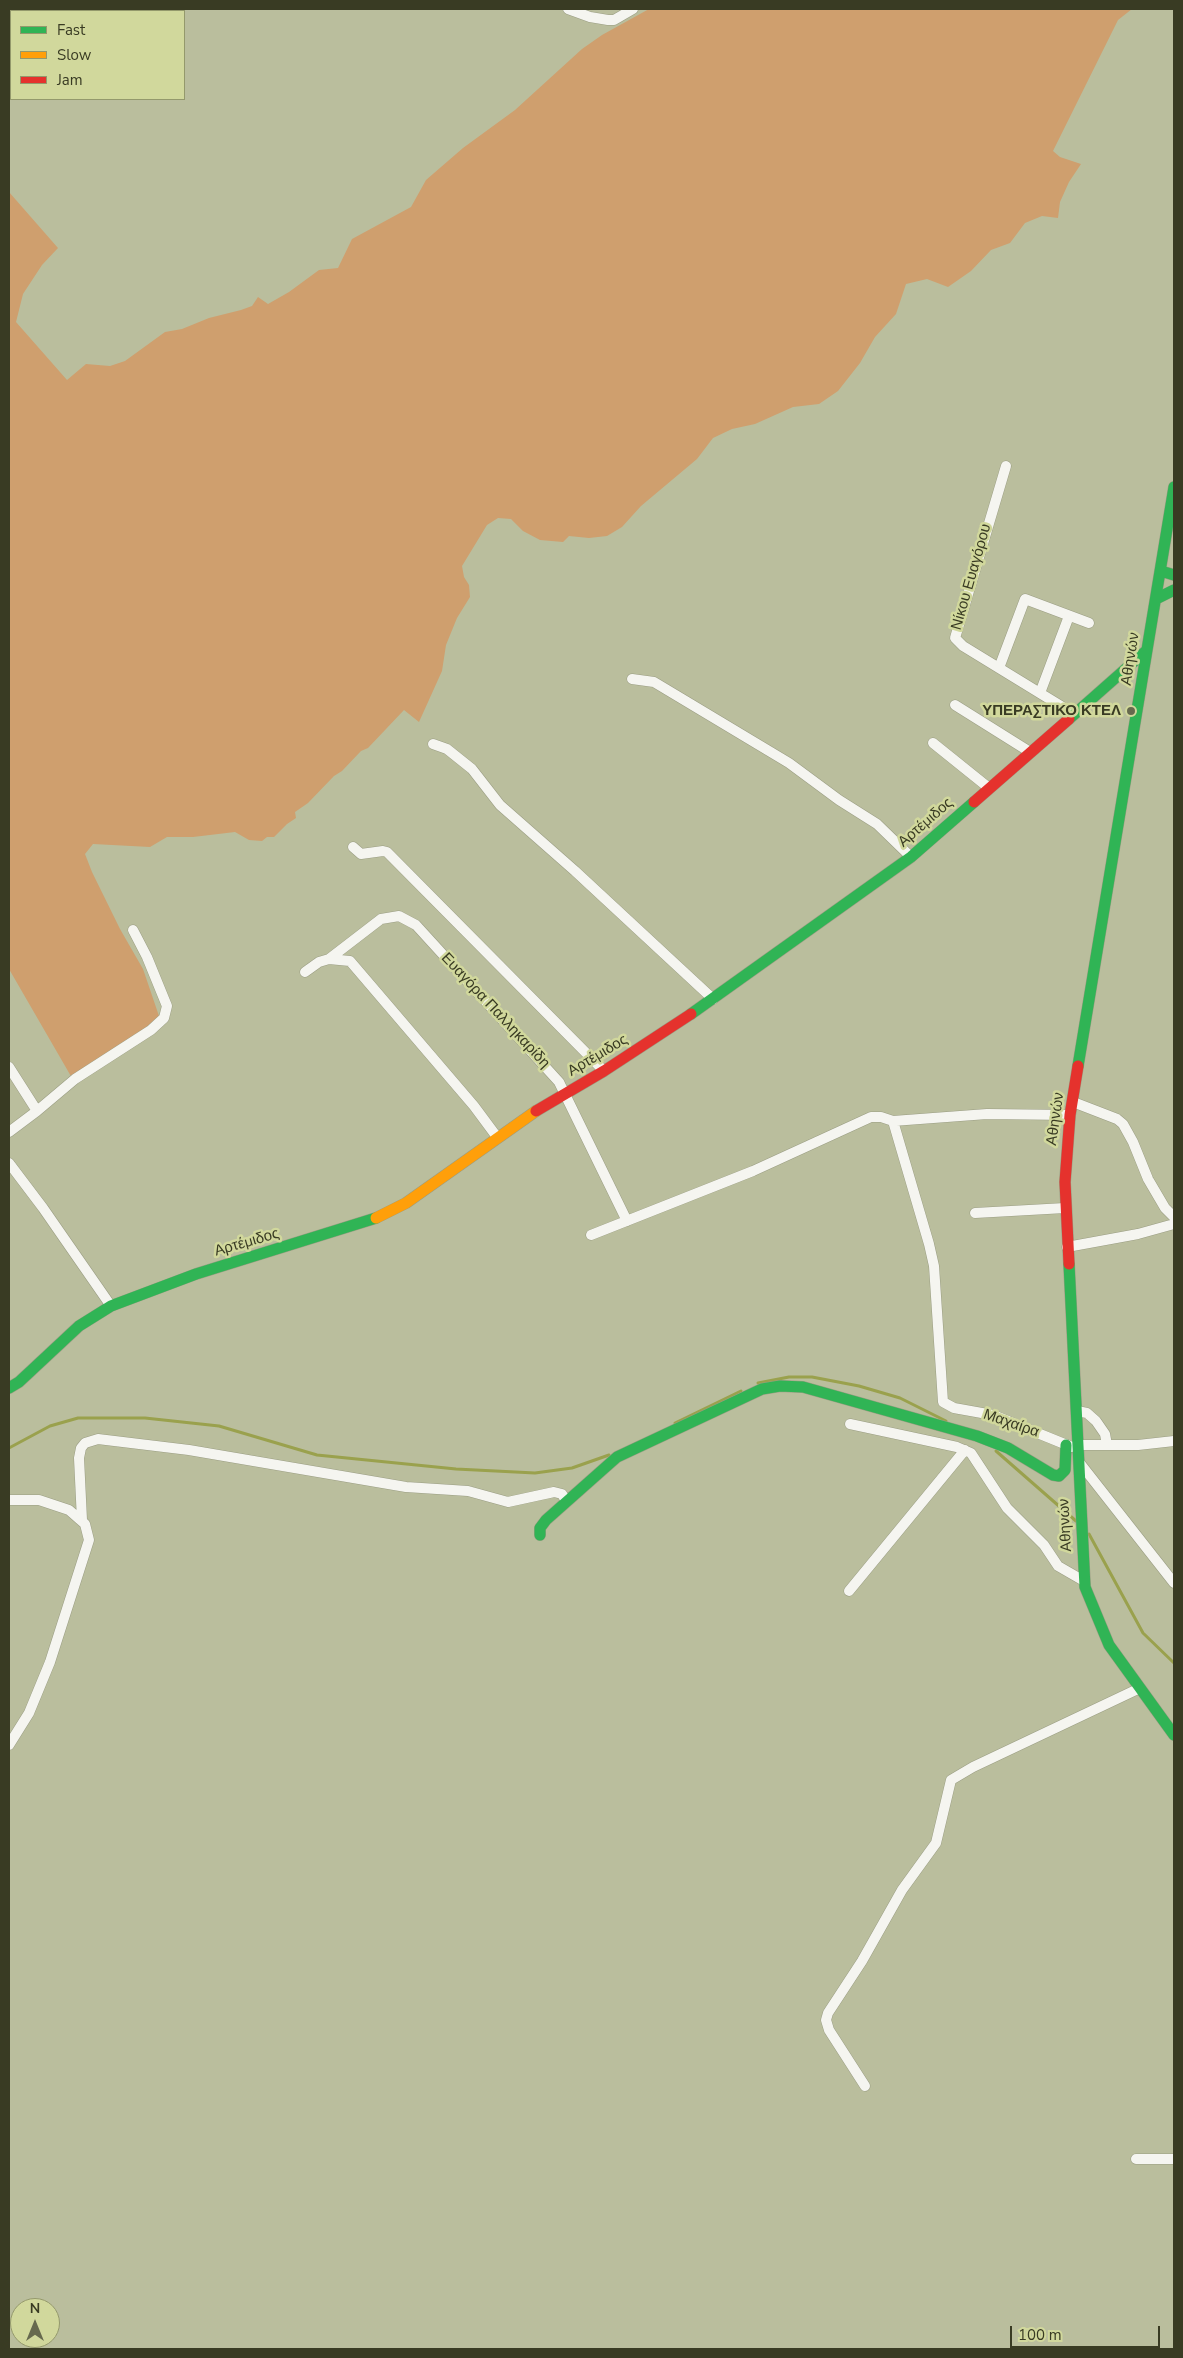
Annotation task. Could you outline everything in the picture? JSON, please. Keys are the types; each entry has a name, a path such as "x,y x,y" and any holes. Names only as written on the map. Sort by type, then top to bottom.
{"street":[{"path":"568,9 590,17 608,20 614,20 633,9"},
{"name":"Νίκου Ευαγόρου","path":"1006,466 954,636 959,643 1074,714"},
{"name":"Αθηνών","path":"1174,487 1072,1102 1065,1162 1065,1208 1077,1411 1084,1578 1091,1607 1109,1646 1174,1735"},
{"path":"1170,519 1174,541"},
{"path":"1160,577 1174,575"},
{"path":"1160,577 1174,586"},
{"path":"1156,599 1174,590"},
{"path":"999,668 1025,599 1089,623"},
{"path":"1040,693 1069,616"},
{"name":"Αρτέμιδος","path":"9,1388 19,1382 79,1326 111,1306 196,1274 336,1233 384,1215 406,1203 565,1092 604,1072 713,999 911,857 1147,650"},
{"path":"632,679 654,682 789,763 839,800 877,824 911,857"},
{"path":"955,705 1030,752"},
{"path":"933,743 989,788"},
{"path":"433,744 447,749 472,769 500,805 575,871 713,999"},
{"path":"353,847 360,854 387,852 604,1072"},
{"name":"Ευαγόρα Παλληκαρίδη","path":"305,972 319,962 328,959 381,919 390,916 405,918 416,925 548,1069 565,1092 628,1221"},
{"path":"9,1132 75,1079 161,1023 167,1006 147,957 132,930"},
{"path":"328,959 350,961 474,1106 498,1137"},
{"path":"9,1067 37,1111"},
{"path":"1072,1102 1117,1119 1123,1124 1133,1142 1148,1179 1165,1208 1174,1217"},
{"path":"591,1235 753,1172 871,1117 881,1117 894,1121 987,1114 1070,1115"},
{"name":"Μαχαίρα","path":"894,1121 934,1266 943,1402 954,1408 992,1415 1066,1445 1138,1444 1174,1440"},
{"path":"9,1163 44,1208 111,1306"},
{"path":"975,1213 1065,1208"},
{"path":"1067,1247 1138,1234 1174,1224"},
{"path":"540,1535 540,1528 546,1520 617,1457 685,1427 762,1389 780,1386 803,1387 977,1436 1008,1448 1053,1475 1059,1476 1064,1470 1066,1445"},
{"path":"1077,1411 1085,1412 1096,1421 1105,1434 1107,1444"},
{"path":"850,1424 966,1450 976,1458 1007,1508 1044,1545 1058,1566 1084,1578"},
{"path":"82,1520 79,1458 84,1443 98,1439 189,1450 406,1487 468,1491 508,1502 554,1492 562,1494 566,1501"},
{"path":"849,1591 966,1450"},
{"path":"1078,1461 1174,1583"},
{"path":"9,1500 48,1502 69,1510 82,1520 87,1528 89,1540 50,1662 29,1714 9,1745"},
{"path":"865,2086 829,2030 826,2020 828,2012 862,1961 902,1890 932,1849 940,1829 946,1792 951,1780 980,1763 1140,1688"},
{"path":"1136,2159 1174,2159"}],"shaded area":[{"path":"649,9 1132,9 1118,20 1053,151 1060,157 1081,164 1069,182 1060,202 1058,218 1042,216 1025,223 1010,243 991,250 971,271 948,287 927,279 906,284 896,314 875,337 860,363 838,391 819,404 793,407 755,424 732,429 713,438 697,459 641,506 622,527 607,536 589,538 569,536 563,542 540,540 523,531 511,519 498,518 487,525 462,566 464,577 469,585 470,597 457,618 446,645 442,671 419,722 404,710 368,748 361,751 308,803 295,812 296,818 274,837 267,837 262,841 249,840 235,832 193,837 167,837 150,847 93,844 85,854 120,929 143,969 160,1019 72,1078 9,969 9,192 58,248 42,265 23,294 16,322 67,380 86,364 110,366 125,361 165,332 182,329 209,318 252,306 258,297 268,304 289,292 319,270 338,268 352,239 411,207 426,180 463,148 515,110 582,49 602,35"}],"waterway":[{"path":"758,1383 789,1377 812,1377 859,1386 900,1398 946,1421"},
{"path":"675,1423 741,1391"},
{"path":"9,1448 50,1426 78,1418 145,1418 219,1426 317,1455 456,1469 535,1473 572,1468 609,1455"},
{"path":"996,1451 1076,1521"},
{"path":"1089,1534 1143,1633 1174,1663"}],"traffic: fast":[{"path":"1078,1066 1174,487"},
{"path":"1161,571 1174,575"},
{"path":"1156,599 1174,590"},
{"path":"1069,719 1147,650"},
{"path":"691,1014 911,857 974,802"},
{"path":"9,1388 19,1382 79,1326 111,1306 196,1274 376,1218"},
{"path":"1069,1264 1085,1587 1109,1645 1174,1735"},
{"path":"540,1535 540,1528 546,1520 617,1457 762,1389 780,1386 803,1387 977,1436 1008,1448 1053,1475 1059,1476 1065,1470 1066,1445"}],"traffic: slow":[{"path":"376,1218 406,1203 536,1111"}],"traffic: jam":[{"path":"974,802 1069,719"},
{"path":"536,1111 604,1071 691,1014"},
{"path":"1069,1264 1065,1182 1070,1115 1078,1066"}],"place":[{"name":"ΥΠΕΡΑΣΤΙΚΟ ΚΤΕΛ","path":"1131,711"}]}
